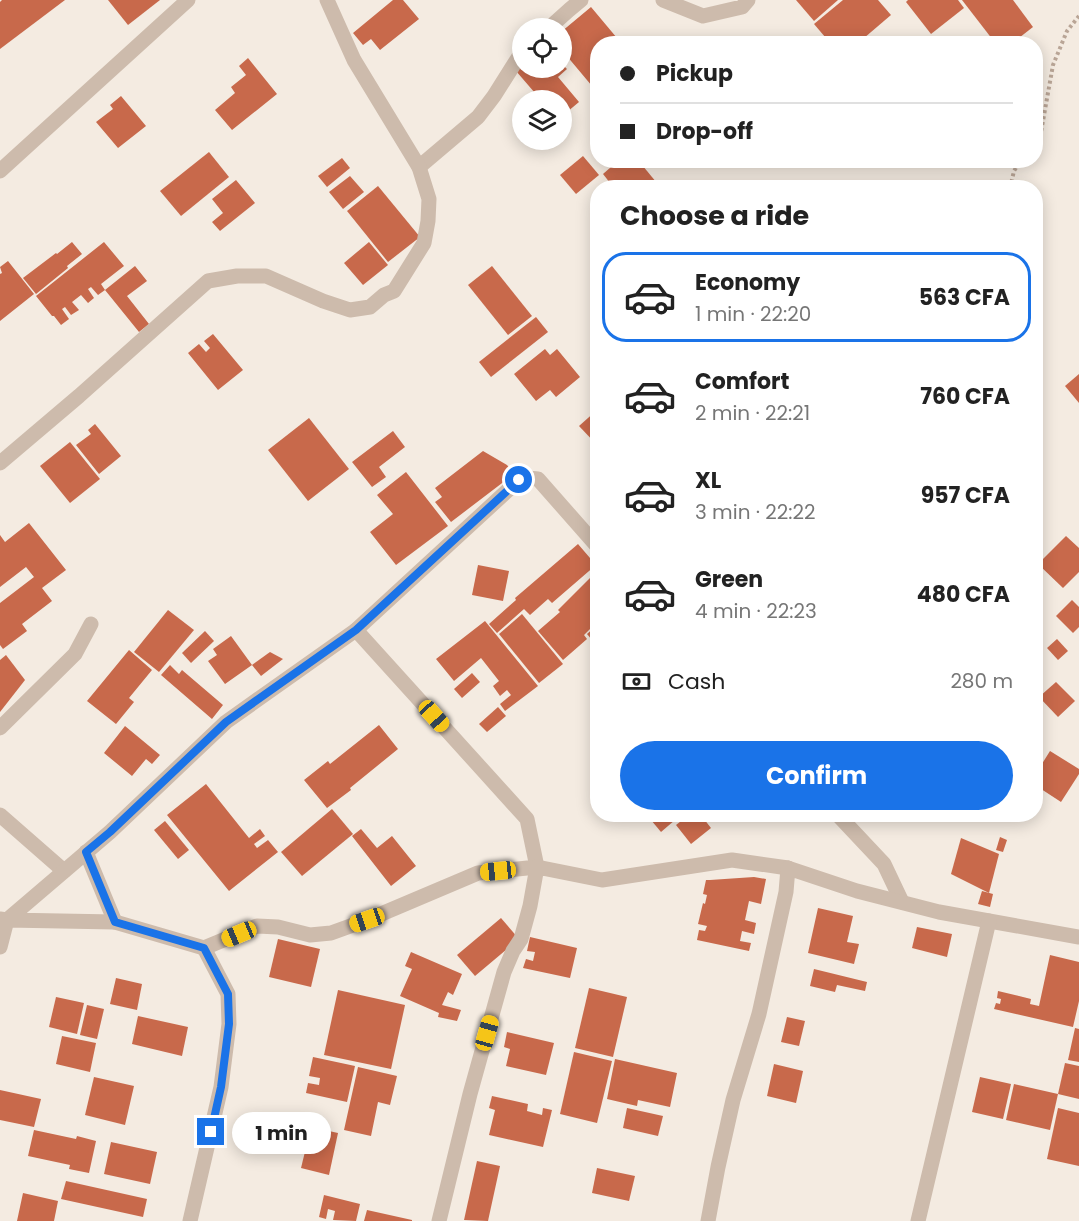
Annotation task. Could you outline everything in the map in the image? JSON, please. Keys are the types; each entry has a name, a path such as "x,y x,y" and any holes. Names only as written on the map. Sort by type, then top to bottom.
{"street":[{"path":"0,171 189,0"},
{"path":"0,463 208,281 237,276 266,276 350,310 370,307 384,295 394,291 424,243 429,199 419,167 354,60 327,0"},
{"path":"560,18 582,0"},
{"path":"663,0 703,16 742,7 748,0"},
{"path":"419,167 478,117 512,68"},
{"path":"0,947 3,920 110,832 226,722 356,630 519,480 538,479 590,538"},
{"path":"0,728 75,654 91,624"},
{"path":"356,630 527,819 537,867 521,939 504,972 476,1072 439,1221"},
{"path":"0,815 64,871"},
{"path":"845,822 884,864 902,902"},
{"path":"86,852 115,922"},
{"path":"3,920 115,922 204,948 257,926 278,927 310,934 331,933 478,873 537,867 602,880 732,860 788,868 857,891 939,912 1079,937"},
{"path":"708,1221 733,1100 759,1014 786,892 788,868"},
{"path":"918,1221 989,921"},
{"path":"190,1221 221,1087 229,1024 228,994 204,948"}],"path":[{"path":"1043,121 1053,65 1067,31 1079,16"}],"building":[{"path":"2,0 65,0 0,49 0,2"},
{"path":"108,0 160,0 128,25"},
{"path":"393,0 403,0 419,19 380,50 371,39 363,45 353,33"},
{"path":"796,0 838,0 814,21"},
{"path":"843,0 878,0 891,15 866,36 824,36 814,24"},
{"path":"908,0 958,0 964,8 931,34 906,2"},
{"path":"962,0 1013,0 1033,27 1021,36 990,36"},
{"path":"591,7 615,36 590,36 590,84 572,62 572,23"},
{"path":"248,58 277,94 232,130 215,110 235,93 231,87 246,75 239,66"},
{"path":"522,78 559,78 569,90 532,90"},
{"path":"572,94 579,102 572,108"},
{"path":"121,96 146,126 118,148 96,122 113,109 110,105"},
{"path":"209,152 229,177 181,216 160,191"},
{"path":"583,156 590,164 590,168 593,168 599,175 590,180 576,194 560,175"},
{"path":"342,158 350,168 327,187 318,176"},
{"path":"610,168 645,168 654,180 608,180 603,174"},
{"path":"350,176 364,192 343,209 329,192"},
{"path":"236,180 255,203 220,231 212,222 223,213 212,199"},
{"path":"378,186 420,237 388,262 347,211"},
{"path":"72,242 82,254 36,294 23,278"},
{"path":"104,242 124,266 101,284 105,290 98,295 91,287 88,289 94,298 88,303 81,295 72,302 79,310 71,315 65,307 62,309 69,319 61,325 36,296"},
{"path":"369,242 388,265 363,285 344,263"},
{"path":"8,261 34,294 0,321 0,274 2,273 0,267"},
{"path":"135,266 147,281 127,296 149,324 139,332 105,290"},
{"path":"492,266 532,316 508,335 468,285"},
{"path":"536,317 548,332 491,377 479,362"},
{"path":"213,334 243,370 218,390 188,353 199,344 206,352 210,348 204,341"},
{"path":"545,349 550,355 557,349 580,377 556,397 550,390 536,401 514,374"},
{"path":"1079,374 1079,403 1065,386"},
{"path":"590,416 590,438 579,426"},
{"path":"309,418 349,469 308,501 268,450"},
{"path":"95,424 121,456 99,474 76,445 91,434 88,430"},
{"path":"393,431 405,447 379,467 386,477 372,487 352,462"},
{"path":"70,442 100,479 70,503 40,466"},
{"path":"483,451 507,465 514,474 451,522 435,502 442,497 435,488"},
{"path":"406,472 448,526 396,565 370,532 393,514 377,495"},
{"path":"29,523 66,570 42,588 52,601 22,624 27,631 3,649 0,645 0,603 34,577 26,567 0,587 0,535 5,542"},
{"path":"1066,536 1079,548 1079,572 1063,588 1043,569 1043,559"},
{"path":"578,544 590,558 590,570 552,603 548,599 530,615 524,609 497,633 489,624 516,600 515,598"},
{"path":"478,565 509,571 503,601 472,595"},
{"path":"590,578 590,629 584,635 587,639 563,660 538,631 560,612 558,610"},
{"path":"1072,600 1079,607 1079,627 1073,633 1056,616"},
{"path":"168,610 194,630 159,672 134,652"},
{"path":"522,614 563,664 539,683 499,634"},
{"path":"485,621 538,686 505,711 500,704 511,695 507,690 500,696 493,686 499,681 481,658 454,681 436,659"},
{"path":"205,631 214,641 191,663 182,653"},
{"path":"231,636 252,665 225,684 208,661 217,655 213,649"},
{"path":"1057,639 1068,651 1058,660 1047,648"},
{"path":"129,650 152,670 129,698 134,702 116,724 87,701"},
{"path":"270,652 283,659 261,676 252,665"},
{"path":"6,655 25,680 0,712 0,660"},
{"path":"170,665 179,674 182,670 223,705 212,719 161,675"},
{"path":"472,673 480,682 462,698 454,689"},
{"path":"1056,682 1075,701 1058,717 1043,701 1043,693"},
{"path":"498,707 506,716 487,732 479,724"},
{"path":"379,725 398,749 327,808 304,780 328,761 330,764"},
{"path":"125,726 160,755 152,764 146,759 132,776 104,753"},
{"path":"1050,751 1079,769 1079,774 1061,802 1043,790 1043,762"},
{"path":"206,784 249,838 260,829 265,836 254,844 257,848 268,840 278,852 229,891 167,815"},
{"path":"332,809 353,834 302,876 281,852"},
{"path":"165,821 189,850 178,859 154,830"},
{"path":"653,822 673,822 661,832"},
{"path":"680,822 706,822 711,828 691,844 676,825"},
{"path":"361,829 377,848 392,836 416,866 391,886 352,836"},
{"path":"1000,837 1007,840 1003,852 996,850"},
{"path":"961,838 999,854 989,893 951,874"},
{"path":"754,877 766,879 761,904 749,901 745,920 756,923 754,934 742,931 740,941 751,943 749,951 697,940 699,930 705,931 707,926 698,924 707,895 703,894 706,880"},
{"path":"982,891 993,894 990,907 978,904"},
{"path":"818,908 853,916 847,942 859,944 854,964 808,953"},
{"path":"501,918 519,939 475,976 457,955"},
{"path":"917,927 952,934 947,957 912,948"},
{"path":"530,937 577,948 570,978 523,968 526,959 533,961 535,952 527,951"},
{"path":"278,939 320,949 311,987 269,977"},
{"path":"411,952 462,974 453,995 448,992 442,1005 461,1010 457,1021 438,1017 439,1013 400,996 412,969 405,966"},
{"path":"1050,955 1079,962 1079,1001 1073,1027 994,1009 996,1003 1000,1004 1001,999 997,998 998,991 1031,999 1030,1004 1039,1006"},
{"path":"814,969 867,982 865,991 837,985 835,992 810,986"},
{"path":"116,978 142,984 137,1010 110,1004"},
{"path":"589,988 627,997 613,1057 575,1048"},
{"path":"338,990 405,1005 391,1069 324,1055"},
{"path":"56,997 84,1003 77,1034 49,1027"},
{"path":"87,1005 104,1009 97,1039 80,1035"},
{"path":"138,1016 188,1027 182,1056 132,1044"},
{"path":"787,1017 805,1021 799,1046 781,1042"},
{"path":"1075,1028 1079,1029 1079,1062 1068,1060"},
{"path":"507,1032 554,1043 546,1075 506,1066 510,1049 504,1047"},
{"path":"62,1036 96,1043 90,1072 56,1064"},
{"path":"574,1052 612,1061 597,1123 560,1114"},
{"path":"313,1057 355,1066 347,1102 306,1093 308,1083 319,1085 320,1078 309,1076"},
{"path":"615,1059 677,1073 670,1107 638,1100 637,1106 607,1099"},
{"path":"1065,1063 1079,1066 1079,1099 1058,1094"},
{"path":"774,1064 803,1071 796,1103 767,1096"},
{"path":"358,1067 397,1076 390,1105 378,1102 371,1136 344,1130"},
{"path":"94,1077 134,1086 125,1125 85,1115"},
{"path":"980,1077 1011,1084 1003,1119 972,1112"},
{"path":"1014,1084 1058,1094 1050,1130 1006,1120"},
{"path":"0,1090 41,1099 34,1127 0,1120"},
{"path":"492,1096 528,1104 527,1111 542,1115 543,1108 552,1110 543,1147 489,1135 495,1110 489,1108"},
{"path":"627,1108 663,1116 658,1136 623,1128"},
{"path":"1058,1108 1079,1113 1079,1166 1047,1159"},
{"path":"311,1127 338,1133 329,1175 301,1168"},
{"path":"34,1130 96,1141 89,1173 69,1169 70,1165 28,1156"},
{"path":"111,1142 157,1152 150,1184 104,1174"},
{"path":"477,1161 500,1166 488,1221 464,1220"},
{"path":"597,1168 635,1176 629,1201 592,1193"},
{"path":"66,1181 147,1199 143,1217 61,1199"},
{"path":"23,1193 58,1201 54,1221 17,1221"},
{"path":"324,1195 360,1204 356,1221 333,1220 335,1211 328,1209 326,1219 319,1217"},
{"path":"367,1210 412,1220 412,1221 364,1221"}],"route":[{"path":"211,1132 221,1087 229,1024 228,994 204,948 115,922 86,852 226,722 356,630 519,480"}]}
